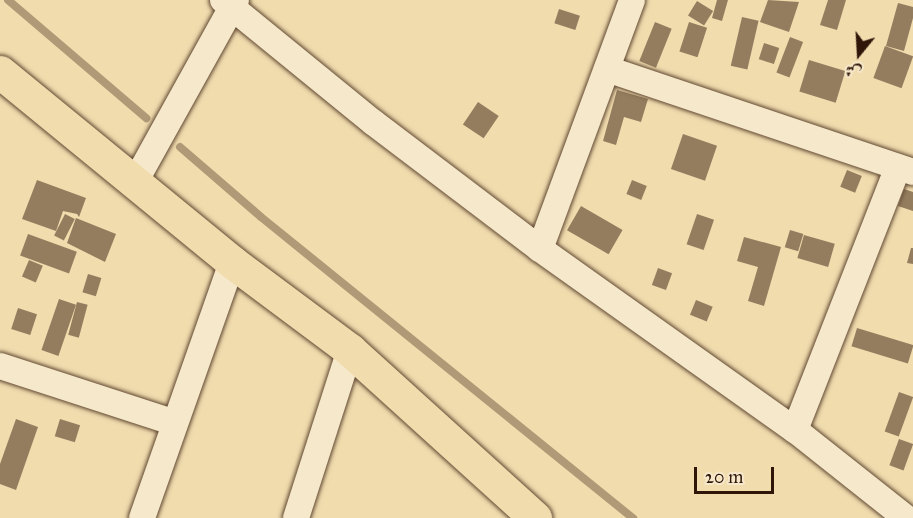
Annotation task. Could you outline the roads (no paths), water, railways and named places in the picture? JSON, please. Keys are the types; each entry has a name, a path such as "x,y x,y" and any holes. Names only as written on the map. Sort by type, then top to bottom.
{"main road":[{"path":"0,72 232,262 350,350 528,516"}],"street":[{"path":"540,249 632,0"},
{"path":"135,182 230,2 374,123 540,249 795,429 906,518"},
{"path":"607,69 905,169 795,429"},
{"path":"142,518 232,262"},
{"path":"296,518 350,350"},
{"path":"0,366 175,423"}],"waterway":[{"path":"8,0 146,118"},
{"path":"180,147 261,217 633,518"}]}
